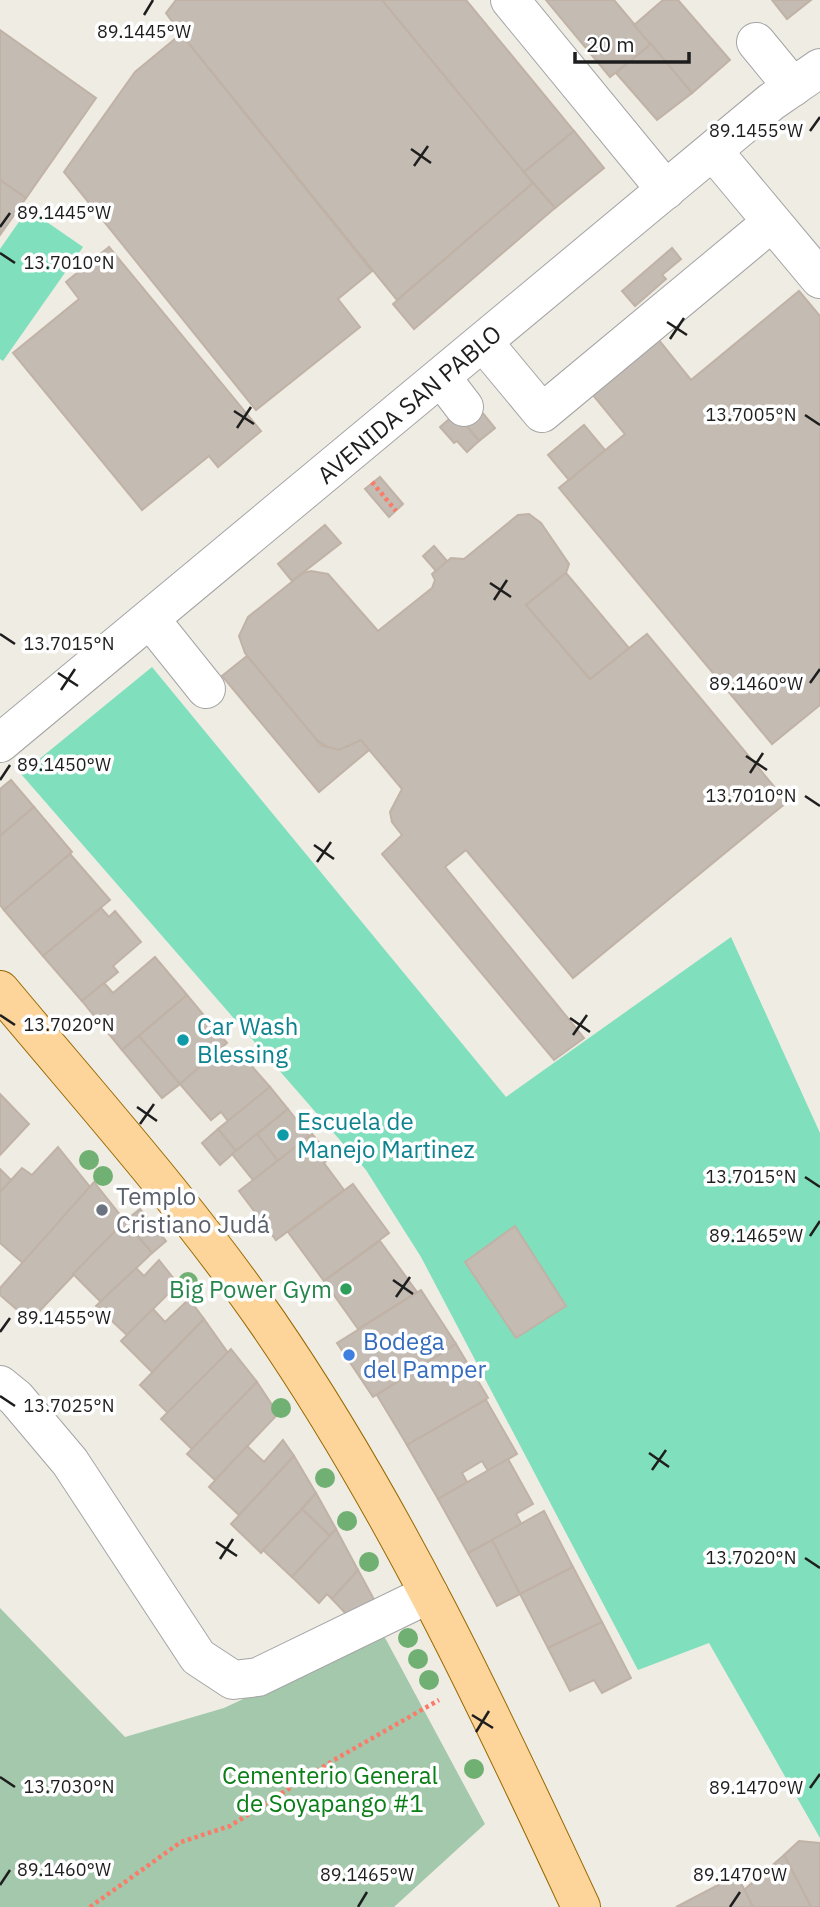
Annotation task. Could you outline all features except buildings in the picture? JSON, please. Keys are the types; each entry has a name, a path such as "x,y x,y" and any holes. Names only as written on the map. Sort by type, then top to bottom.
{"main road":[{"path":"0,990 168,1192 268,1323 357,1465 429,1594 581,1907"}],"street":[{"path":"510,0 666,190"},
{"path":"756,41 807,77"},
{"name":"AVENIDA SAN PABLO","path":"0,743 150,619 453,392 483,342 713,151 807,77"},
{"path":"713,151 820,279"},
{"path":"483,342 542,413 772,222"},
{"path":"150,619 206,689"},
{"path":"0,1385 16,1398 70,1462 198,1657 233,1680 258,1677 429,1594"}],"path":[{"path":"365,475 396,511"},
{"path":"90,1907 181,1842 230,1826 334,1760 439,1700"}],"green space":[{"path":"28,209 83,247 3,361 0,359 0,249"},
{"path":"152,667 506,1097 731,937 820,1133 820,1838 709,1643 638,1670 421,1257 366,1170 21,774"},
{"name":"Cementerio General de Soyapango #1","path":"0,1608 125,1737 224,1708 383,1634 485,1824 394,1907 0,1907"}],"place":[{"name":"Car Wash Blessing","path":"183,1040"},
{"name":"Escuela de Manejo Martinez","path":"283,1135"},
{"name":"Templo Cristiano Judá","path":"102,1210"},
{"name":"Big Power Gym","path":"346,1289"},
{"name":"Bodega del Pamper","path":"349,1355"}]}
